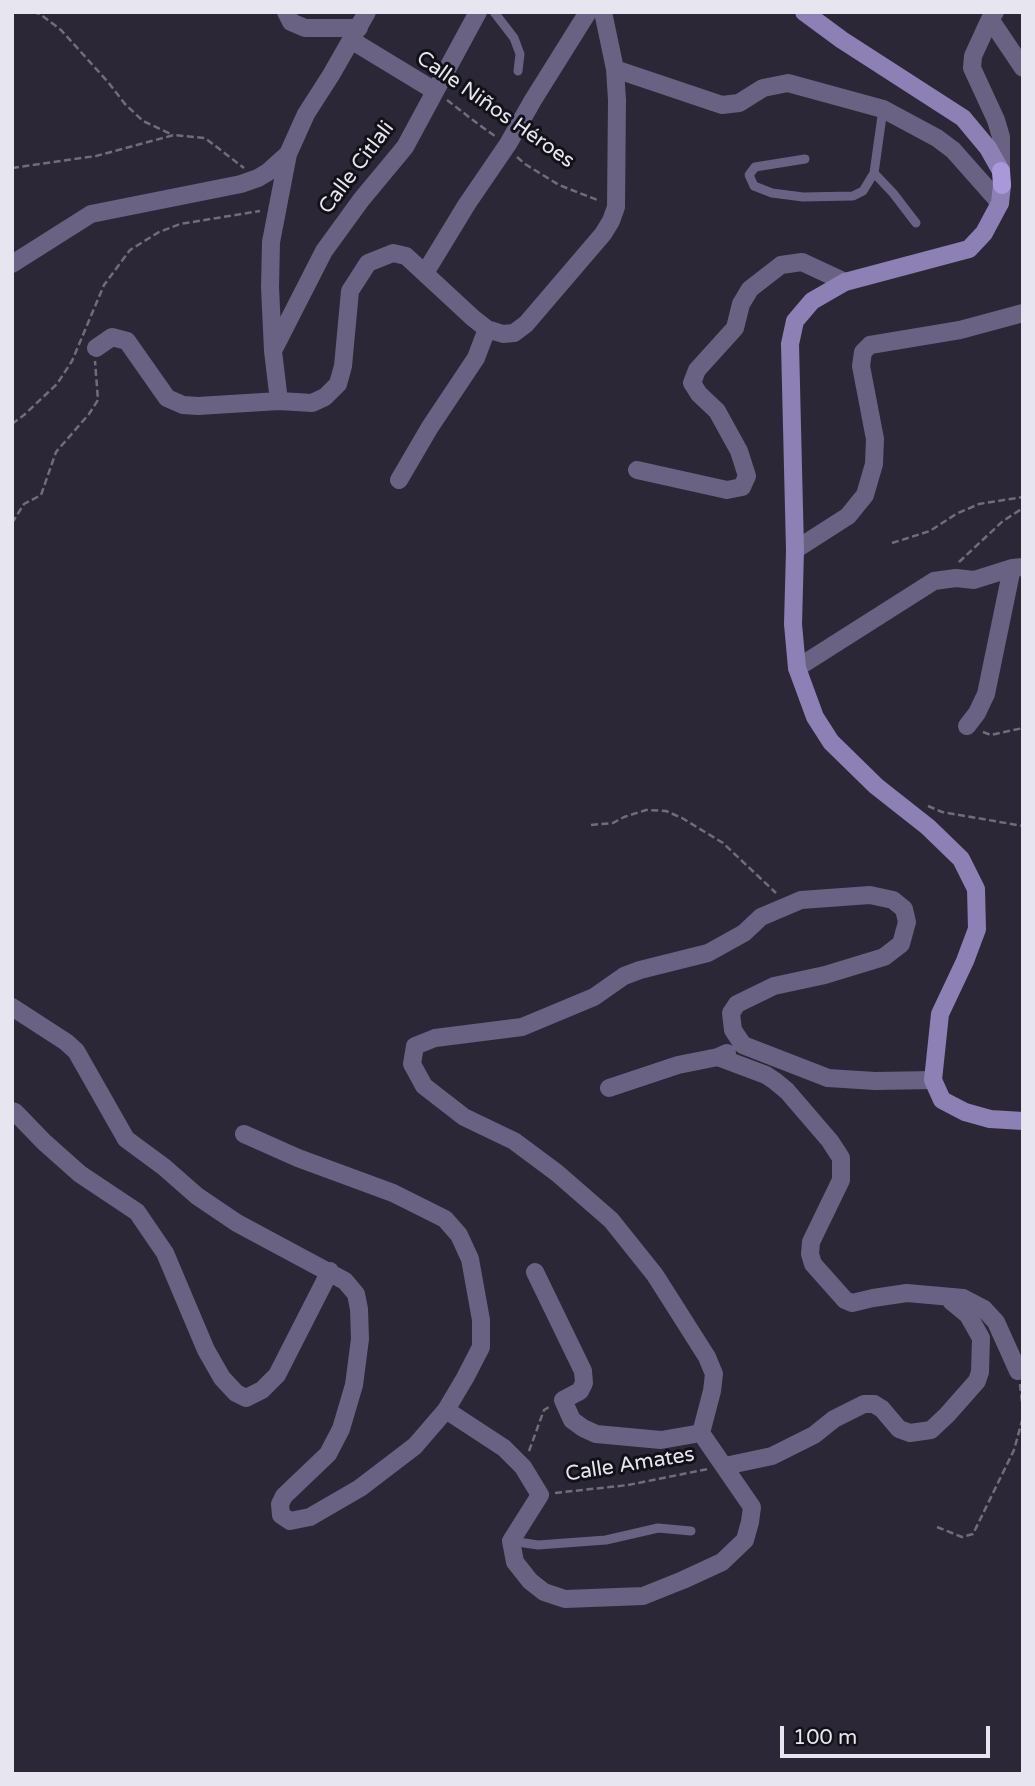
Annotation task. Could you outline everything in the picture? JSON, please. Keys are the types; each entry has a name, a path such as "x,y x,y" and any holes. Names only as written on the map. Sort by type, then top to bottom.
{"main road":[{"path":"804,12 962,118 988,148 1001,186 984,233 969,249 845,282 812,300 795,321 790,344 795,550 793,624 797,668 815,717 831,742 876,786 928,827 961,859 976,888 977,929 940,1014 933,1080 942,1100 965,1112 990,1119 1023,1121"}],"street":[{"path":"286,12 290,22 305,28 359,27"},
{"name":"Calle Citlali","path":"273,351 324,251 361,200 405,147 478,12"},
{"path":"425,273 588,12"},
{"path":"96,348 112,337 127,341 167,398 183,405 279,401 312,403 326,397 338,384 343,366 350,291 368,263 393,253 407,256 487,329 514,334 526,324 603,234 616,207 615,69 603,12"},
{"path":"992,16 973,56 972,68 1001,137 1001,186"},
{"path":"992,16 1023,68"},
{"path":"279,401 273,351 271,242 288,154 306,114 359,27"},
{"name":"Calle Niños Héroes","path":"359,27 435,91"},
{"path":"615,69 722,105 739,103 764,88 788,83 883,110 937,138 1001,186"},
{"path":"12,264 91,214 241,184 268,172 288,154"},
{"path":"637,470 727,490 742,487 747,476 739,452 717,411 699,394 692,383 697,370 735,328 741,304 750,289 780,265 803,262 845,282"},
{"path":"795,550 848,516 865,495 874,464 875,439 861,366 863,352 870,345 960,330 1023,313"},
{"path":"399,480 476,358 487,329"},
{"path":"797,668 934,581 956,578 974,580 1017,567"},
{"path":"967,726 986,694 1017,567"},
{"path":"446,1410 504,1448 523,1467 541,1495 511,1541 515,1562 530,1581 544,1592 565,1599 643,1596 722,1562 745,1540 752,1507 701,1433 714,1374 707,1357 655,1275 611,1220 556,1173 514,1141 464,1117 424,1086 412,1063 415,1046 435,1038 522,1027 594,997 624,976 708,953 744,933 761,917 801,900 870,895 893,900 904,909 907,922 901,944 884,957 825,975 774,986 737,1004 731,1013 733,1030 743,1045 828,1078 875,1081 933,1080"},
{"path":"12,1007 76,1051 127,1139 197,1196 237,1223 337,1276 356,1294 360,1339 354,1385 341,1429 328,1454 284,1496 280,1504 281,1514 290,1521 310,1517 360,1488 415,1446 446,1410 465,1378 481,1347 481,1320 470,1259 460,1235 445,1219 393,1193 298,1158 244,1134"},
{"path":"609,1088 678,1065 718,1057 743,1045"},
{"path":"718,1057 775,1080 830,1141 841,1158 841,1180 811,1242 810,1254 813,1264 845,1300 852,1303 907,1293 963,1298 984,1309 996,1322 1018,1371"},
{"path":"12,1111 80,1174 137,1212 165,1253 206,1350 222,1378 236,1393 246,1398 262,1390 277,1375 337,1276"},
{"path":"535,1272 583,1371 584,1383 580,1391 563,1400 572,1420 596,1434 661,1440 701,1433"},
{"path":"725,1466 772,1456 814,1435 834,1419 864,1404 874,1404 882,1409 899,1429 911,1433 931,1430 977,1381 980,1372 981,1338 968,1315 946,1296"}],"lane":[{"path":"494,12 514,38 520,54 518,71"},
{"path":"805,159 755,167 749,174 754,186 772,193 803,197 853,196 863,191 874,173 883,110"},
{"path":"874,173 916,223"},
{"path":"511,1541 538,1545 606,1540 659,1528 691,1531"}],"path":[{"path":"33,12 40,13 61,30 143,121 174,135 205,138 258,178"},
{"name":"Calle Niños Héroes","path":"435,91 508,144 512,152 525,164 559,185 616,207"},
{"path":"12,168 96,156 174,135"},
{"path":"12,424 57,384 72,360 104,285 130,250 180,223 277,208"},
{"path":"12,523 24,504 41,495 56,452 98,400 94,368 96,348"},
{"path":"892,543 930,531 956,514 979,504 1023,496"},
{"path":"955,565 1003,522 1023,508"},
{"path":"967,726 991,735 1023,728"},
{"path":"920,803 942,812 1023,826"},
{"path":"591,825 613,823 646,810 674,814 723,843 789,905"},
{"path":"1018,1371 1023,1412"},
{"path":"523,1467 544,1410 563,1400"},
{"path":"937,1527 962,1537 973,1534 1014,1450 1023,1417"},
{"name":"Calle Amates","path":"541,1495 628,1485 725,1466"}]}
